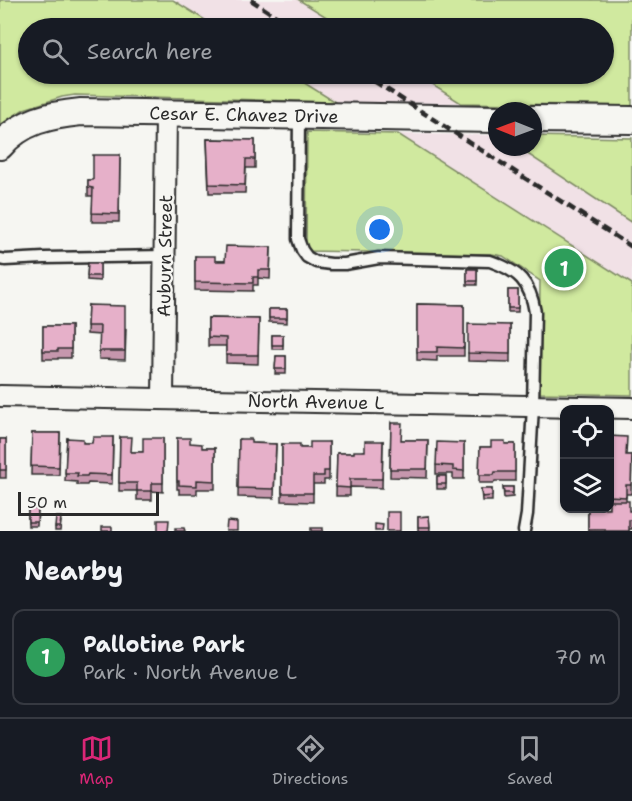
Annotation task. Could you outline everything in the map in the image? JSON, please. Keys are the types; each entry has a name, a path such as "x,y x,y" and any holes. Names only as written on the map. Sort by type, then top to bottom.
{"street":[{"name":"Cesar E. Chavez Drive","path":"0,146 25,125 52,116 81,112 488,119"},
{"name":"Auburn Street","path":"163,399 166,113"},
{"path":"542,119 632,120"},
{"name":"North Avenue L","path":"0,396 632,408"}],"lane":[{"path":"299,116 298,239 302,250 308,257 316,262 331,264 379,258 490,261 516,273 526,284 533,297 535,312 533,406 524,531"},
{"path":"0,259 165,256"}],"shaded area":[{"path":"173,0 299,0 328,18 202,18"},
{"path":"306,84 431,84 461,103 335,102"},
{"path":"398,134 488,135 488,156 531,156 632,223 632,284"}],"green space":[{"path":"0,0 173,0 202,18 18,18 18,84 306,84 335,102 75,95 24,109 0,125"},
{"path":"299,0 632,0 632,106 542,104 542,102 461,103 431,84 614,84 614,18 328,18"},
{"path":"307,132 398,134 632,284 632,395 539,393 540,281 503,256 306,251"},
{"path":"542,136 632,138 632,223 531,156 542,156"}],"building":[{"path":"207,139 255,140 255,159 246,159 245,185 209,184"},
{"path":"93,155 120,155 119,214 92,213 93,188 88,187 88,180 93,180"},
{"path":"226,246 271,247 270,270 258,270 258,277 253,277 253,283 195,282 195,256 215,256 215,261 225,261"},
{"path":"88,263 100,263 100,276 87,276"},
{"path":"467,269 477,269 477,281 467,281"},
{"path":"508,290 518,290 518,308 508,308"},
{"path":"417,304 464,305 464,348 437,347 437,352 417,352"},
{"path":"88,305 125,306 125,351 99,351 100,326 87,326"},
{"path":"269,309 287,309 287,318 269,318"},
{"path":"208,318 259,319 258,355 226,355 226,338 208,337"},
{"path":"468,324 510,325 510,354 468,353"},
{"path":"43,326 71,326 71,349 43,351"},
{"path":"272,335 283,335 283,345 272,345"},
{"path":"276,356 286,356 286,369 275,369"},
{"path":"391,423 402,423 401,440 428,440 427,469 390,469"},
{"path":"32,433 60,433 59,467 31,466"},
{"path":"614,436 627,437 626,455 632,455 631,485 626,485 626,497 614,496"},
{"path":"93,437 113,437 112,475 77,476 78,473 65,473 67,438 83,439 83,443 92,443"},
{"path":"120,437 132,437 131,452 143,452 143,438 163,438 163,483 152,483 152,491 137,491 137,483 119,483"},
{"path":"177,438 190,438 190,443 202,444 202,448 215,448 215,481 197,480 197,486 179,485 177,481"},
{"path":"0,439 6,439 6,470 0,470"},
{"path":"239,439 251,439 251,443 276,444 274,489 238,488"},
{"path":"365,441 383,441 382,479 350,479 350,488 336,487 337,453 365,451"},
{"path":"491,441 515,444 515,472 479,475 480,447 491,447"},
{"path":"310,442 329,442 329,471 324,471 324,476 313,476 313,493 282,493 282,444 300,444 300,448 310,448"},
{"path":"437,442 464,443 464,471 453,470 453,466 436,465"},
{"path":"437,476 446,476 446,484 437,484"},
{"path":"503,487 513,487 513,493 504,493"},
{"path":"481,489 492,489 492,496 482,497"},
{"path":"614,501 629,501 632,520 629,520 629,531 588,529 588,513 614,513"},
{"path":"28,508 38,509 37,522 28,522"},
{"path":"387,512 400,512 400,531 387,531"},
{"path":"429,516 430,527 418,527 418,517"},
{"path":"56,517 61,517 60,527 55,527"},
{"path":"158,520 169,520 168,531 158,531"},
{"path":"227,521 237,522 237,531 226,531"},
{"path":"375,524 383,525 382,531 375,531"},
{"path":"102,527 112,527 112,531 102,531"},
{"path":"175,528 184,528 185,531 175,531"},
{"path":"311,528 323,528 323,531 311,531"}],"railway":[{"path":"251,0 279,18"},
{"path":"379,84 632,247"}],"place":[{"name":"Pallotine Park","path":"564,268"}]}
